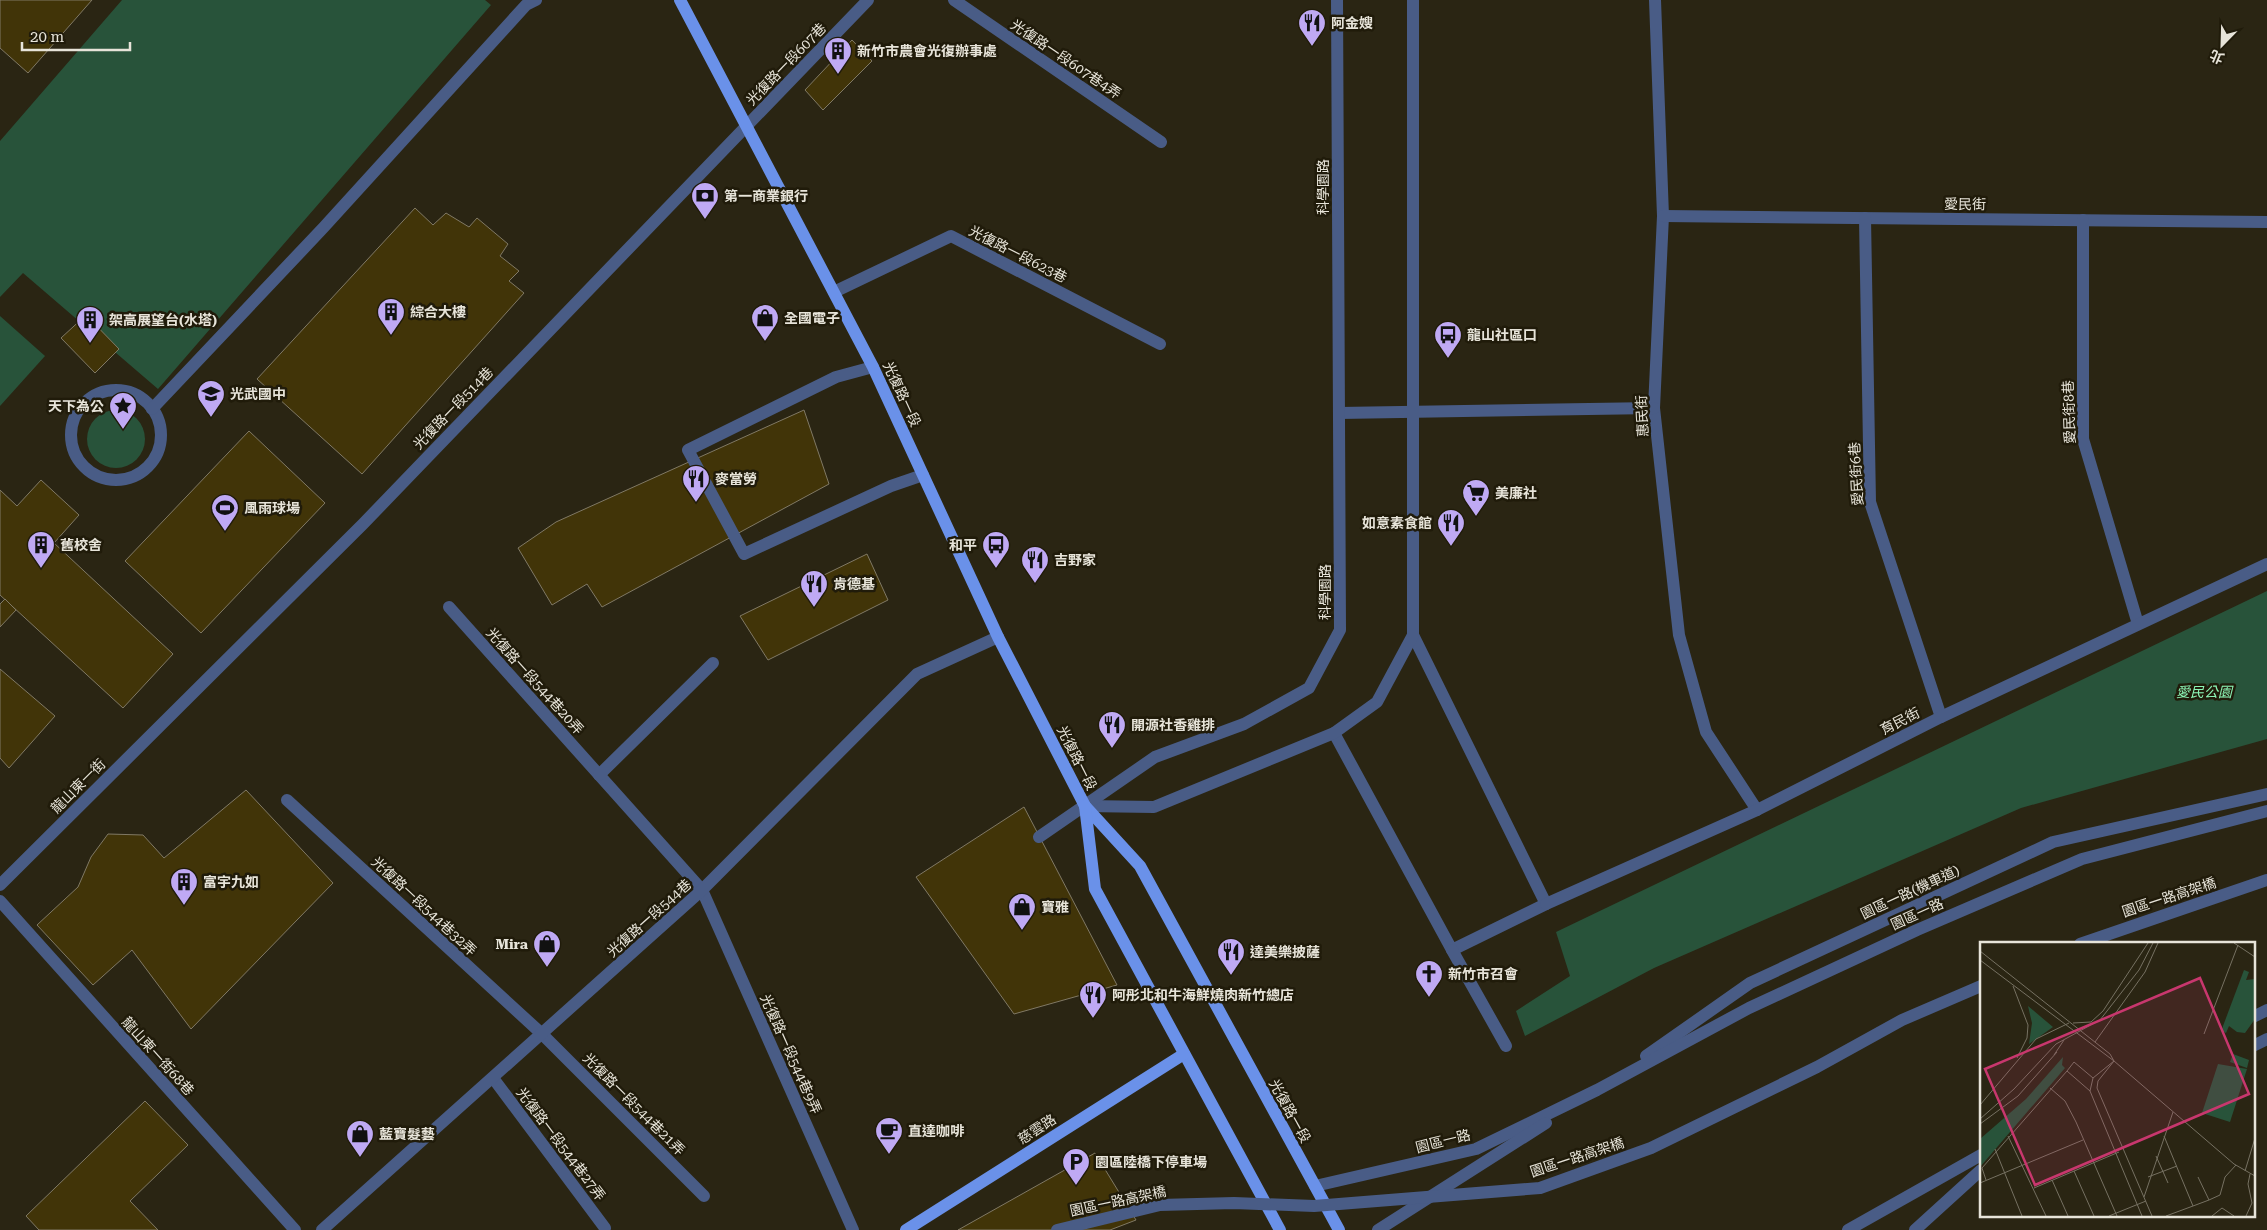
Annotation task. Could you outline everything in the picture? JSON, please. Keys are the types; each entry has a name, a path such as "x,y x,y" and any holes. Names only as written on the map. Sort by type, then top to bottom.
{"main road":[{"name":"光復路一段","path":"680,0 873,367 998,637 1085,806 1140,866 1339,1230"},
{"name":"光復路一段","path":"1085,806 1095,889 1280,1230"},
{"name":"慈雲路","path":"906,1230 1184,1054"}],"street":[{"path":"152,409 324,227 526,5 536,0"},
{"name":"光復路一段607巷","path":"747,126 868,0"},
{"name":"光復路一段607巷4弄","path":"954,0 1161,142"},
{"name":"科學園路","path":"1039,837 1155,757 1244,724 1309,688 1340,630 1337,0"},
{"path":"1413,0 1414,635 1546,904 1452,950"},
{"name":"惠民街","path":"1654,0 1663,216 1654,408 1679,635 1706,732 1757,810"},
{"name":"光復路一段514巷","path":"178,708 363,524 747,126"},
{"name":"愛民街","path":"1663,216 2267,222"},
{"name":"愛民街6巷","path":"1866,218 1870,502 1942,717"},
{"name":"愛民街8巷","path":"2083,220 2083,438 2138,624"},
{"name":"光復路一段623巷","path":"834,292 951,236 1160,344"},
{"path":"873,367 836,377 688,450 744,554 891,486 923,475"},
{"path":"116,390 130,392 142,399 152,409 159,422 161,438 158,453 150,466 137,476 122,480 107,480 93,474 81,464 73,450 70,435 73,420 80,408 90,398 102,392 116,390"},
{"path":"1339,413 1654,408"},
{"name":"育民街","path":"1546,904 1757,810 1942,717 2267,564"},
{"name":"光復路一段544巷20弄","path":"449,607 702,890"},
{"path":"1085,806 1154,807 1334,733 1377,702 1414,635"},
{"name":"光復路一段544巷","path":"322,1230 702,890 917,674 998,637"},
{"path":"599,775 713,663"},
{"name":"龍山東一街","path":"0,885 178,708"},
{"path":"1334,733 1506,1046"},
{"name":"園區一路(機車道)","path":"1597,1090 1750,983 2053,842 2267,794"},
{"name":"光復路一段544巷32弄","path":"287,800 542,1034"},
{"name":"園區一路","path":"1314,1186 1476,1149 1597,1090 1749,1008 1917,930 2082,859 2267,811"},
{"name":"園區一路高架橋","path":"2086,942 2267,880"},
{"name":"光復路一段544巷9弄","path":"702,890 852,1230"},
{"name":"龍山東一街68巷","path":"0,901 295,1230"},
{"name":"園區一路高架橋","path":"1057,1230 1160,1205 1234,1203 1314,1206 1540,1188 1651,1148 1817,1067 1902,1020 1980,986"},
{"path":"2254,1016 2267,1010"},
{"name":"光復路一段544巷21弄","path":"542,1034 704,1196"},
{"path":"2254,1046 2267,1039"},
{"name":"光復路一段544巷27弄","path":"493,1078 605,1228"},
{"name":"園區一路","path":"1378,1230 1597,1090"},
{"path":"1848,1230 1980,1156"},
{"path":"1915,1230 1980,1171"}],"green space":[{"path":"122,0 485,0 491,5 158,389 23,273 0,297 0,141"},
{"path":"0,316 45,356 0,406"},
{"path":"110,410 122,410 137,418 145,433 145,445 137,460 122,468 110,468 95,460 87,445 87,433 95,418"},
{"name":"愛民公園","path":"2267,591 2267,739 2021,808 1654,968 1525,1036 1516,1011 1570,976 1556,932"}],"building":[{"path":"0,0 92,0 28,73 0,48"},
{"name":"新竹市農會光復辦事處","path":"852,40 872,61 823,110 805,90"},
{"name":"綜合大樓","path":"415,208 433,225 446,213 469,227 477,218 508,244 500,256 519,271 509,281 524,293 362,474 257,379"},
{"name":"架高展望台(水塔)","path":"86,315 119,349 95,373 61,338"},
{"name":"麥當勞","path":"804,410 829,484 602,607 587,584 552,605 518,548 556,522"},
{"name":"風雨球場","path":"249,431 325,503 201,633 125,561"},
{"name":"舊校舍","path":"41,480 79,515 54,543 173,654 123,708 0,595 0,490 17,506"},
{"name":"肯德基","path":"867,554 888,600 768,660 740,616"},
{"path":"5,599 16,610 0,627 0,604"},
{"path":"0,669 55,716 9,768 0,758"},
{"name":"富宇九如","path":"246,790 333,883 191,1029 132,950 93,985 37,925 78,887 91,857 108,834 143,835 164,858"},
{"name":"寶雅","path":"1024,807 1117,985 1014,1014 916,877"},
{"path":"145,1101 188,1145 130,1201 158,1230 39,1230 26,1216"},
{"name":"園區陸橋下停車場","path":"1095,1153 1136,1220 1110,1230 958,1230"}],"place":[{"name":"阿金嫂","path":"1312,47"},
{"name":"新竹市農會光復辦事處","path":"838,75"},
{"name":"第一商業銀行","path":"705,220"},
{"name":"綜合大樓","path":"391,336"},
{"name":"全國電子","path":"765,342"},
{"name":"架高展望台(水塔)","path":"90,344"},
{"name":"龍山社區口","path":"1448,359"},
{"name":"光武國中","path":"211,418"},
{"name":"天下為公","path":"123,430"},
{"name":"麥當勞","path":"696,503"},
{"name":"美廉社","path":"1476,517"},
{"name":"風雨球場","path":"225,532"},
{"name":"如意素食館","path":"1451,547"},
{"name":"舊校舍","path":"41,569"},
{"name":"和平","path":"996,569"},
{"name":"吉野家","path":"1035,584"},
{"name":"肯德基","path":"814,608"},
{"name":"開源社香雞排","path":"1112,749"},
{"name":"富宇九如","path":"184,906"},
{"name":"寶雅","path":"1022,931"},
{"name":"Mira","path":"547,968"},
{"name":"達美樂披薩","path":"1231,976"},
{"name":"新竹市召會","path":"1429,998"},
{"name":"阿彤北和牛海鮮燒肉新竹總店","path":"1093,1019"},
{"name":"直達咖啡","path":"889,1155"},
{"name":"藍寶髮藝","path":"360,1158"},
{"name":"園區陸橋下停車場","path":"1076,1186"}]}
